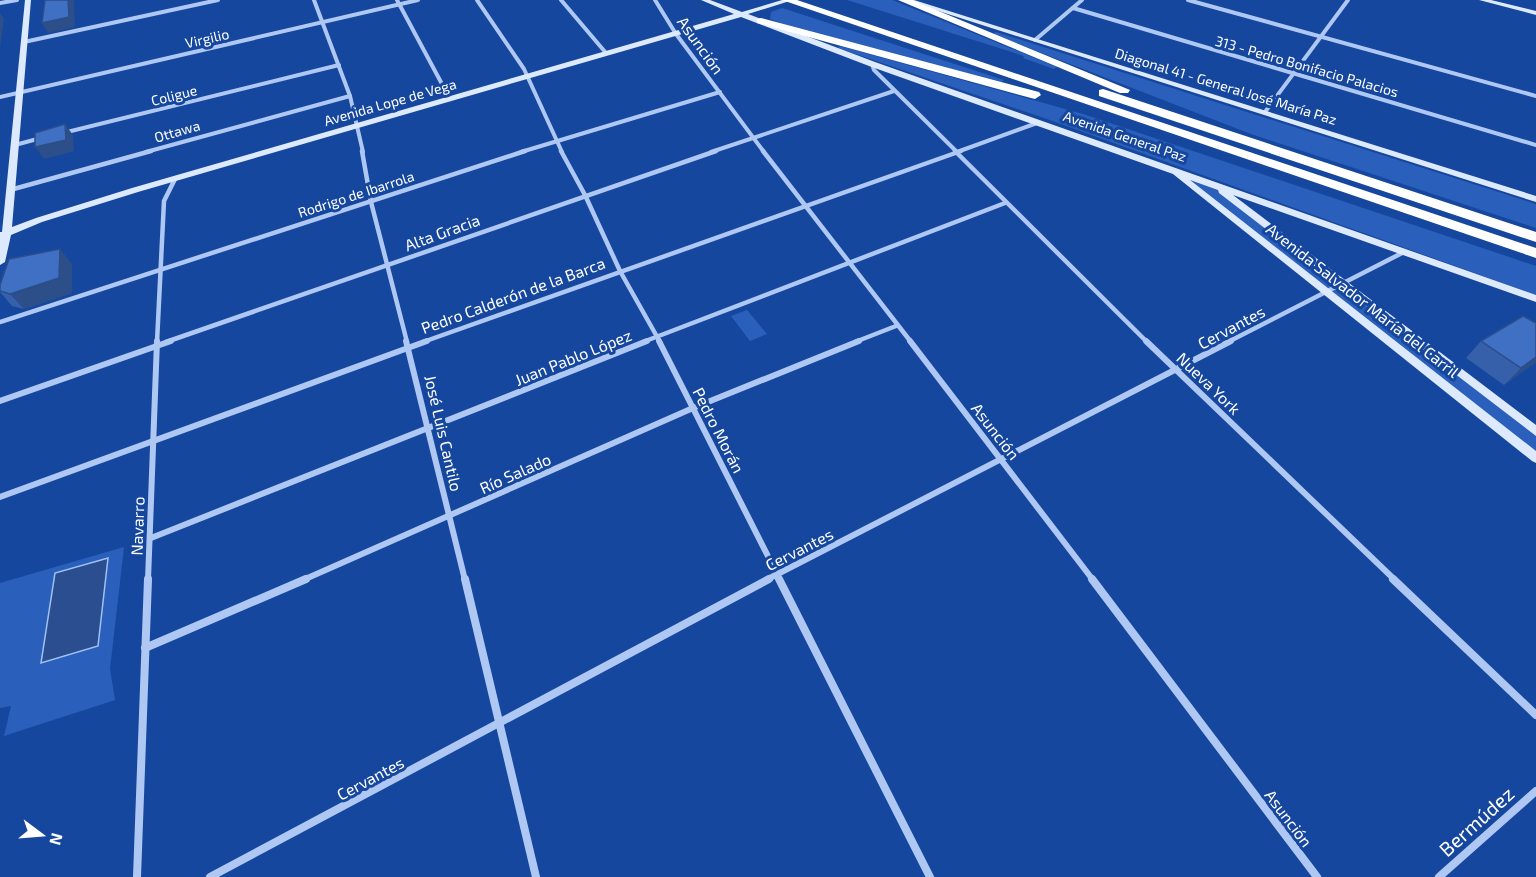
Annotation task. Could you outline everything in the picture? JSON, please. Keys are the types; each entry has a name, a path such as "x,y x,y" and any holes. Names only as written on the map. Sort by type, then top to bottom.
{"highway":[{"name":"Avenida General Paz","path":"789,0 1253,150 1536,237"},
{"name":"Avenida General Paz","path":"822,0 1075,84 1536,253"},
{"path":"905,0 1253,150"},
{"path":"761,21 1046,98 1253,150"}],"street":[{"path":"0,3 17,0"},
{"path":"0,262 15,145 28,0"},
{"path":"24,42 218,0"},
{"name":"José Luis Cantilo","path":"314,0 350,96 358,125 371,202 386,266 409,347 536,877"},
{"name":"Virgilio","path":"0,97 322,22 398,2 418,0"},
{"name":"Pedro Morán","path":"477,0 528,77 556,141 585,195 620,271 657,337 930,877"},
{"path":"561,0 606,53"},
{"name":"Asunción","path":"655,0 676,34 754,139 808,207 896,326 1002,460 1317,877"},
{"name":"Avenida General Paz","path":"704,0 872,64 1536,299"},
{"name":"Avenida Lope de Vega","path":"3,235 39,220 175,179 789,0"},
{"name":"Diagonal 41 - General José María Paz","path":"905,0 1536,199"},
{"path":"1035,40 1082,0"},
{"path":"1188,0 1536,96"},
{"path":"1265,112 1348,0"},
{"path":"1482,0 1536,13"},
{"path":"398,2 450,99"},
{"name":"313 - Pedro Bonifacio Palacios","path":"1072,8 1536,145"},
{"name":"Nueva York","path":"872,64 874,70 894,91 1005,203 1536,715"},
{"name":"Coligue","path":"61,133 339,65"},
{"name":"Alta Gracia","path":"0,401 585,195 894,91"},
{"name":"Rodrigo de Ibarrola","path":"0,322 556,141 720,92"},
{"name":"Ottawa","path":"10,190 350,96"},
{"name":"Pedro Calderón de la Barca","path":"0,497 409,347 620,271 808,207 1037,123"},
{"path":"15,145 49,136"},
{"name":"Avenida Salvador María del Carril","path":"1169,168 1536,458"},
{"name":"Navarro","path":"137,877 160,271 164,201 175,179"},
{"name":"Avenida Salvador María del Carril","path":"1212,183 1536,431"},
{"name":"Juan Pablo López","path":"151,538 657,337 1005,203"},
{"name":"Cervantes","path":"210,877 776,575 1404,252"},
{"name":"Río Salado","path":"146,648 450,517 693,408 896,326"},
{"name":"Bermúdez","path":"1439,877 1536,791"}],"shaded area":[{"path":"847,0 892,0 1057,67 1054,69 1023,58 1024,56"},
{"path":"782,8 1004,80 1000,83 791,27 770,19 771,12"},
{"path":"996,32 1536,204 1536,228 1251,134 993,34"},
{"path":"840,46 1083,114 1536,266 1536,295 1047,119 838,48"},
{"path":"1169,168 1212,183 1536,431 1536,458"},
{"path":"747,310 767,334 750,341 731,316"},
{"path":"124,547 110,669 115,700 4,736 11,706 0,708 0,583"},
{"path":"108,558 98,646 41,663 55,573"}],"building":[{"path":"45,0 68,0 69,17 42,23"},
{"path":"65,124 66,140 35,147 35,133"},
{"path":"60,249 59,278 10,294 0,291 9,259"},
{"path":"1523,316 1536,323 1536,357 1521,368 1481,341"}]}
